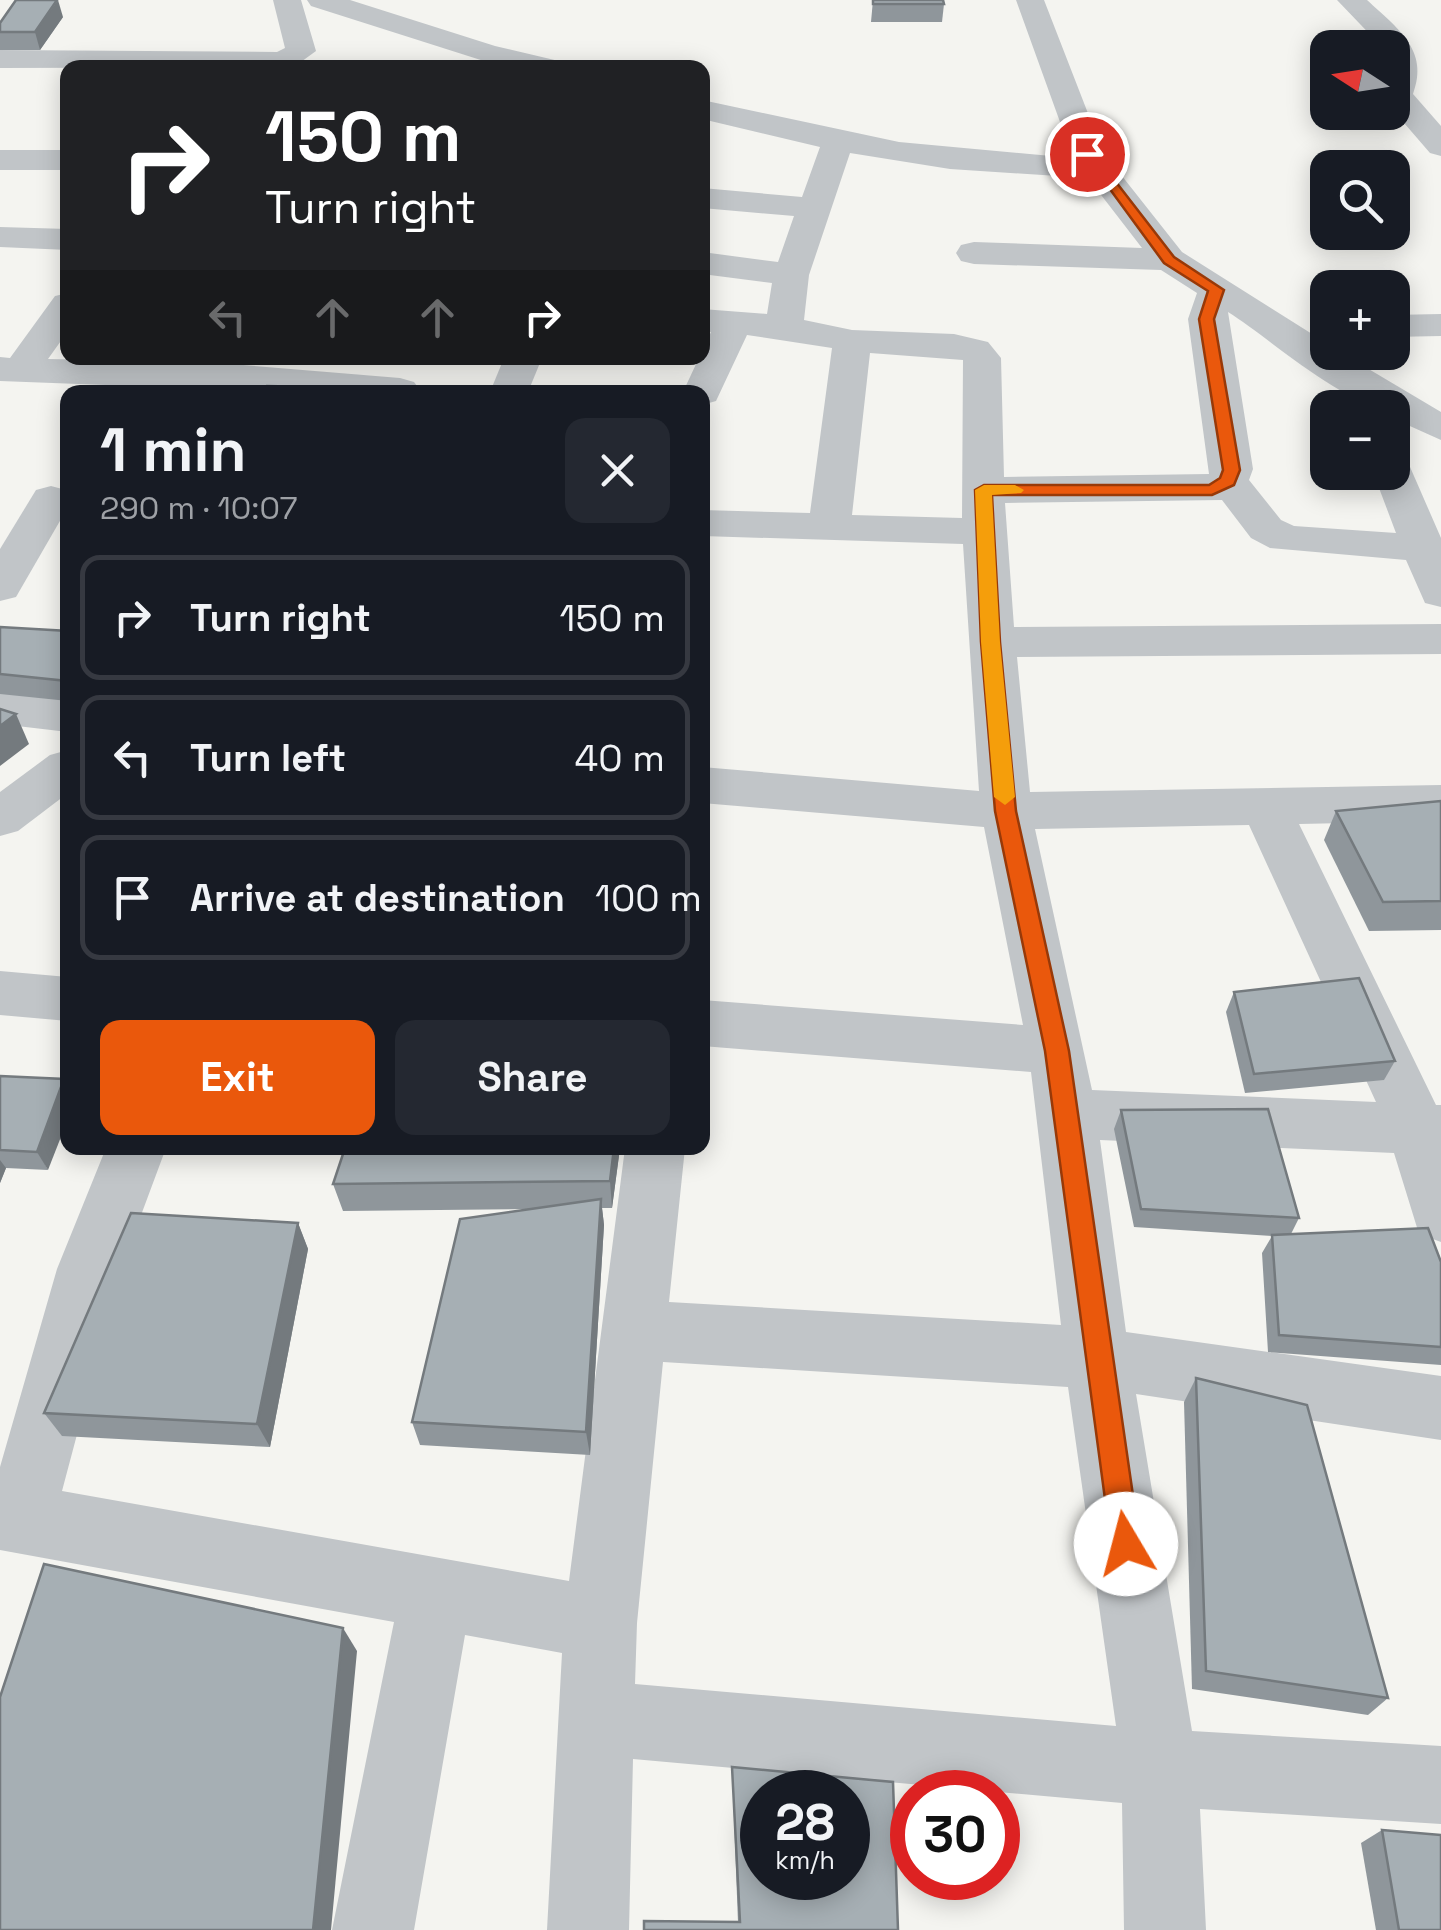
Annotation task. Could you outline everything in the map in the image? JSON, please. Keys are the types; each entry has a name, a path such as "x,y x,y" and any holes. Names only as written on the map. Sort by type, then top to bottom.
{"street":[{"path":"0,58 283,60 301,51 287,0"},
{"path":"321,0 389,8 482,60"},
{"path":"1030,0 1087,154 1169,260 1280,328 1357,390"},
{"path":"1351,0 1397,39 1406,80 1398,95 1441,146"},
{"path":"710,111 839,139 1028,168 1100,168"},
{"path":"784,327 791,275 839,139"},
{"path":"0,160 60,160"},
{"path":"710,199 814,208"},
{"path":"0,237 60,240"},
{"path":"974,253 1169,260"},
{"path":"710,264 791,275"},
{"path":"710,523 828,528 1212,490 1228,481 1232,470 1207,319 1216,290"},
{"path":"10,370 60,313"},
{"path":"710,358 718,322 784,327 852,341 975,350 982,358 990,642 1006,811 1057,1051 1097,1358 1160,1768 1165,1930"},
{"path":"1410,326 1441,325"},
{"path":"1280,328 1310,327"},
{"path":"828,528 852,341"},
{"path":"10,370 211,366 406,380"},
{"path":"1410,415 1441,428"},
{"path":"1228,481 1266,529 1285,539 1436,578"},
{"path":"1400,490 1436,578"},
{"path":"0,496 60,499"},
{"path":"0,587 60,499"},
{"path":"990,642 1441,639"},
{"path":"0,708 60,715"},
{"path":"0,818 60,773"},
{"path":"710,787 1006,811 1441,803"},
{"path":"1267,808 1429,1130 1441,1215"},
{"path":"0,994 60,998"},
{"path":"710,1024 1057,1051"},
{"path":"1066,1114 1429,1130"},
{"path":"133,1155 89,1269 10,1517 600,1623"},
{"path":"588,1930 593,1718 600,1623 653,1155"},
{"path":"634,1330 1097,1358 1441,1408"},
{"path":"372,1930 436,1595"},
{"path":"593,1718 1160,1768 1441,1784"}],"building":[{"path":"16,0 57,0 35,32 0,32 0,23"},
{"path":"873,0 943,0 944,4 873,4"},
{"path":"0,627 60,631 60,680 0,674"},
{"path":"0,709 16,714 0,726"},
{"path":"1441,801 1441,901 1383,902 1336,811"},
{"path":"1359,978 1395,1061 1254,1074 1234,992"},
{"path":"0,1076 60,1079 60,1090 37,1152 0,1150"},
{"path":"1268,1109 1299,1218 1141,1209 1121,1110"},
{"path":"343,1155 613,1155 610,1181 333,1184"},
{"path":"601,1199 586,1432 412,1422 460,1219"},
{"path":"131,1213 298,1223 257,1424 44,1413"},
{"path":"1428,1228 1441,1262 1441,1347 1279,1335 1272,1235"},
{"path":"1196,1378 1307,1405 1388,1698 1206,1671"},
{"path":"44,1564 343,1628 313,1930 0,1930 0,1697"},
{"path":"732,1767 764,1770 740,1770 740,1900 870,1900 870,1780 890,1782 890,1900 897,1900 898,1930 644,1930 644,1921 740,1922"},
{"path":"1382,1830 1441,1835 1441,1930 1399,1930"}],"slow traffic":[{"path":"1005,797 990,642 984,490 1015,490"}],"route":[{"path":"1087,154 1169,260 1216,290 1207,319 1232,470 1228,481 1212,490 984,490 990,642 1006,811 1057,1051 1126,1544"}]}
